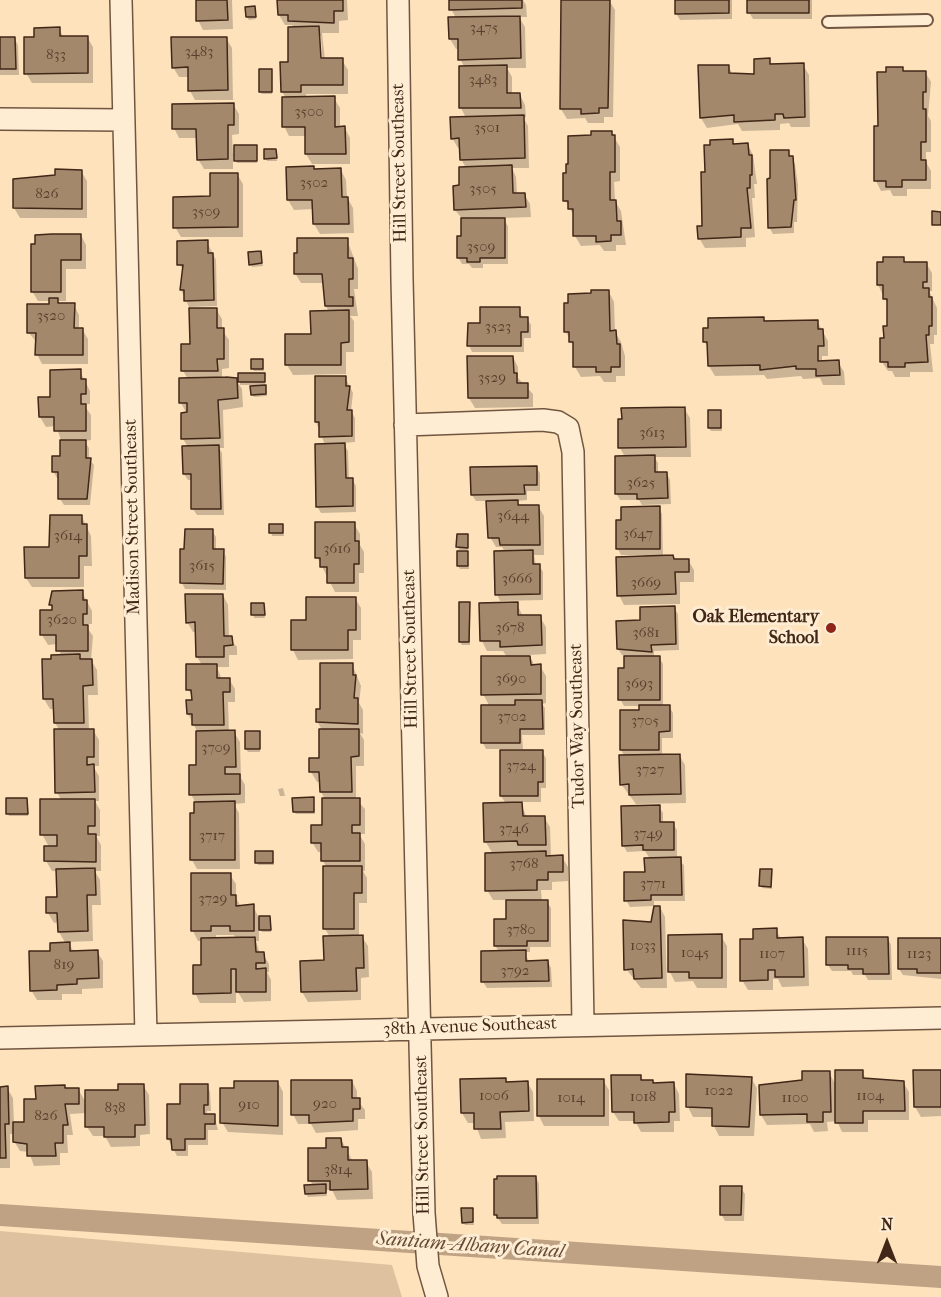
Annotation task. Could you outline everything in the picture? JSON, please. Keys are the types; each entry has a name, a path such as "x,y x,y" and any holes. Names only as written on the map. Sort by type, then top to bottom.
{"street":[{"name":"Madison Street Southeast","path":"121,0 146,1035"},
{"name":"Hill Street Southeast","path":"398,0 405,425 424,1213 428,1266 437,1297"},
{"path":"0,119 123,120"},
{"name":"Tudor Way Southeast","path":"405,425 543,420 558,422 568,428 573,452 583,1024"},
{"name":"38th Avenue Southeast","path":"0,1038 941,1018"}],"lane":[{"path":"828,22 927,20"}],"shaded area":[{"path":"0,1231 392,1265 402,1297 0,1297"}],"building":[{"path":"196,0 227,0 228,20 196,21"},
{"path":"277,0 343,0 343,11 334,11 334,23 288,21 288,15 278,15"},
{"path":"449,0 522,0 522,8 449,10"},
{"path":"561,0 610,0 608,108 599,108 599,113 581,114 581,109 560,109"},
{"path":"675,0 729,0 729,13 675,14"},
{"path":"747,0 809,0 809,13 747,13"},
{"path":"255,6 256,17 246,17 245,7"},
{"path":"520,16 521,58 458,60 458,39 449,39 448,17"},
{"path":"319,26 321,58 343,58 343,85 301,85 301,92 281,92 280,62 288,62 288,27"},
{"path":"60,27 60,36 88,36 88,73 24,74 24,37 34,37 34,28"},
{"path":"0,37 15,37 16,69 0,69"},
{"path":"171,37 227,37 228,90 188,91 188,67 172,68"},
{"path":"770,58 770,64 804,63 805,117 784,118 783,114 775,114 775,120 734,122 734,115 700,118 698,65 729,65 729,73 754,74 754,59"},
{"path":"507,65 507,93 520,93 521,108 459,108 459,66"},
{"path":"886,67 903,67 903,71 926,71 923,109 926,109 926,142 921,142 921,160 926,160 926,180 902,180 902,187 886,187 886,181 874,181 874,126 878,126 877,72 886,72"},
{"path":"259,69 272,69 272,92 259,92"},
{"path":"335,96 335,127 345,126 346,154 305,154 305,127 282,127 282,97"},
{"path":"234,103 234,125 228,125 228,159 197,160 196,129 172,129 172,104"},
{"path":"524,115 525,158 460,160 459,138 451,139 450,117"},
{"path":"591,131 612,131 612,135 615,135 615,172 610,172 610,200 616,200 617,221 621,221 621,235 611,235 611,241 596,242 596,236 573,236 573,209 568,209 568,201 563,201 563,173 566,173 566,164 568,164 568,136 591,135"},
{"path":"733,139 733,144 748,143 749,155 752,155 752,175 750,175 750,188 747,188 751,228 741,228 741,237 698,239 697,226 702,226 701,172 705,172 704,145 710,145 710,140"},
{"path":"234,145 257,145 257,161 234,161"},
{"path":"264,149 276,149 277,158 264,159"},
{"path":"770,150 789,150 789,156 793,156 796,200 794,200 791,227 768,228 767,179 770,178"},
{"path":"512,165 513,193 525,193 526,207 454,210 453,186 459,185 459,167"},
{"path":"314,166 314,169 341,168 342,197 348,197 349,224 313,224 312,200 287,200 286,167"},
{"path":"55,169 82,170 82,209 13,208 13,179 55,175"},
{"path":"210,173 238,173 238,227 173,228 173,197 210,196"},
{"path":"932,211 941,212 941,225 932,225"},
{"path":"461,218 505,218 505,258 480,258 480,262 467,262 467,258 457,258 457,236 461,236"},
{"path":"81,234 81,260 61,260 61,292 31,292 31,244 35,244 35,235"},
{"path":"297,238 348,238 348,258 353,258 353,279 349,279 349,297 353,297 353,306 325,306 322,274 294,274"},
{"path":"208,240 208,253 213,253 214,300 184,301 184,290 180,290 183,265 177,265 177,241"},
{"path":"261,251 262,263 249,265 248,252"},
{"path":"883,257 904,257 904,262 927,262 927,282 923,282 923,288 929,288 929,297 932,297 932,326 929,326 929,335 926,335 928,362 905,363 905,367 888,367 888,362 880,362 880,338 884,338 883,326 887,326 887,299 883,299 883,285 877,285 877,262 883,262"},
{"path":"591,290 609,290 610,331 616,330 617,344 620,344 620,367 611,367 611,372 596,372 596,367 573,367 573,342 569,342 569,332 564,332 564,303 568,303 568,294 591,293"},
{"path":"49,298 58,298 58,303 75,303 74,328 83,328 83,355 35,355 36,333 27,333 27,304 49,304"},
{"path":"480,307 520,307 520,317 528,317 528,332 521,332 521,346 467,346 468,323 480,323"},
{"path":"189,308 217,308 217,328 224,328 224,359 217,359 218,371 181,371 181,344 190,344"},
{"path":"349,310 349,342 341,343 341,365 285,365 285,334 311,334 310,311"},
{"path":"764,317 764,321 818,320 818,329 823,329 824,346 818,346 818,361 839,360 840,375 816,376 816,369 796,369 796,366 760,370 760,365 708,366 707,342 703,342 703,328 708,328 708,318"},
{"path":"467,356 513,356 517,383 528,383 528,398 468,398"},
{"path":"251,359 263,359 263,369 251,369"},
{"path":"81,369 81,379 86,379 86,394 81,394 81,404 86,404 86,431 54,431 54,417 39,417 38,397 50,397 50,370"},
{"path":"238,373 265,373 265,382 238,382"},
{"path":"315,376 346,376 346,386 350,386 347,410 352,410 352,436 319,437 319,422 315,422"},
{"path":"179,378 237,378 238,398 218,400 220,438 181,439 181,413 187,412 187,403 179,403"},
{"path":"266,385 266,394 251,395 250,386"},
{"path":"685,407 686,447 618,448 618,419 622,419 621,408"},
{"path":"708,410 721,410 721,428 708,428"},
{"path":"60,440 86,440 86,458 91,458 87,499 58,499 58,472 52,472 52,456 60,456"},
{"path":"345,443 346,478 353,478 353,506 316,507 315,444"},
{"path":"219,445 221,509 191,509 191,474 183,474 182,446"},
{"path":"655,455 655,472 667,472 668,498 637,499 637,494 615,494 615,456"},
{"path":"537,466 537,485 524,485 525,494 471,495 470,467"},
{"path":"518,500 518,505 539,505 540,545 500,545 499,538 488,538 486,501"},
{"path":"660,506 660,549 616,549 616,520 621,520 621,507"},
{"path":"50,515 82,515 82,524 87,524 87,556 79,556 79,578 25,578 24,547 49,547"},
{"path":"315,522 355,522 355,541 359,541 359,564 354,564 354,583 327,583 327,567 320,567 320,558 315,558"},
{"path":"269,524 283,524 283,533 269,533"},
{"path":"185,529 213,529 213,549 224,549 223,584 180,583 180,549 184,549"},
{"path":"457,534 468,534 468,548 456,547"},
{"path":"533,550 533,564 540,564 540,594 495,595 494,551"},
{"path":"457,551 468,551 468,566 457,566"},
{"path":"673,555 674,559 689,559 689,572 675,572 676,594 617,596 616,557"},
{"path":"83,590 83,600 87,600 87,614 83,614 83,625 88,625 88,651 56,651 56,635 40,635 40,610 52,610 52,605 49,605 52,591"},
{"path":"185,594 223,594 224,636 232,636 233,645 224,646 224,657 196,657 195,622 186,623"},
{"path":"306,597 356,597 356,630 348,630 348,650 291,650 291,620 306,620"},
{"path":"459,602 470,602 469,642 459,642"},
{"path":"518,602 518,615 541,615 542,645 500,647 500,641 480,641 479,603"},
{"path":"251,603 264,603 265,615 251,615"},
{"path":"675,606 676,644 651,645 652,652 617,649 616,621 640,620 640,607"},
{"path":"80,654 80,659 92,659 93,685 83,686 84,723 54,723 53,699 43,699 42,659 51,659 51,655"},
{"path":"481,656 530,656 531,665 541,664 541,694 481,695"},
{"path":"624,656 660,656 660,700 618,700 618,668 624,668"},
{"path":"320,663 353,663 353,675 356,675 354,698 358,698 358,724 316,722 316,709 320,709"},
{"path":"186,664 217,664 217,678 230,678 230,692 223,692 224,725 192,725 192,714 187,714 186,700 192,700 191,690 186,690"},
{"path":"515,700 542,700 543,729 520,729 520,743 481,743 481,705 515,705"},
{"path":"639,705 670,705 670,731 659,732 659,750 620,750 620,710 639,710"},
{"path":"54,729 94,729 94,757 87,757 87,765 94,764 95,792 55,793"},
{"path":"319,729 359,729 359,756 351,757 352,792 320,792 319,772 309,772 309,758 319,758"},
{"path":"235,730 236,767 225,767 225,774 240,774 240,794 189,795 189,765 196,765 196,731"},
{"path":"245,731 260,731 260,749 245,749"},
{"path":"500,750 543,750 543,782 538,782 538,796 500,796"},
{"path":"680,754 681,794 629,795 629,784 620,785 619,755"},
{"path":"314,797 314,812 293,812 292,798"},
{"path":"6,798 27,798 28,814 6,814"},
{"path":"322,798 360,798 360,825 352,825 352,833 360,833 360,861 321,861 321,843 311,843 311,825 322,825"},
{"path":"40,799 95,799 95,826 88,826 88,834 96,834 96,862 44,861 44,846 57,846 57,835 40,835"},
{"path":"235,801 235,860 190,860 190,813 194,813 194,802"},
{"path":"522,802 523,816 545,816 546,845 518,845 517,841 484,842 483,803"},
{"path":"660,805 660,822 674,822 674,850 643,850 643,845 622,846 621,806"},
{"path":"255,851 273,851 273,863 255,863"},
{"path":"546,851 546,856 563,855 563,872 548,872 548,880 537,880 537,890 485,891 485,853"},
{"path":"681,857 682,895 651,895 651,900 624,901 624,872 645,872 644,858"},
{"path":"323,866 362,866 362,893 354,893 354,929 323,929"},
{"path":"95,868 96,895 87,895 88,931 58,932 57,913 46,913 46,897 57,897 56,869"},
{"path":"760,869 772,869 771,887 759,886"},
{"path":"191,873 231,873 231,895 236,895 236,906 254,904 254,931 230,931 230,926 211,926 211,931 191,931"},
{"path":"506,900 548,900 548,941 527,941 527,946 494,946 494,919 506,919"},
{"path":"654,906 660,906 662,978 634,979 633,969 624,970 623,920 651,922"},
{"path":"259,916 270,916 271,930 259,930"},
{"path":"777,928 777,938 803,937 804,977 775,977 775,970 768,970 768,980 740,981 740,939 753,939 753,929"},
{"path":"722,934 722,978 689,978 689,972 668,972 668,935"},
{"path":"363,935 364,968 356,968 357,991 301,992 300,961 324,960 323,936"},
{"path":"255,937 256,952 264,952 265,963 256,963 256,969 266,968 266,992 236,992 236,969 231,969 231,993 193,994 193,965 201,965 201,938"},
{"path":"826,937 888,937 889,974 863,974 863,969 848,969 848,965 826,965"},
{"path":"898,938 941,938 941,973 917,973 917,969 898,969"},
{"path":"70,942 70,951 98,950 99,978 77,979 77,984 57,985 57,990 30,991 29,951 50,951 50,943"},
{"path":"526,950 526,961 548,960 549,981 481,982 481,951"},
{"path":"835,1070 863,1070 863,1078 904,1081 905,1111 863,1111 863,1123 835,1123"},
{"path":"913,1070 941,1070 941,1107 914,1107"},
{"path":"802,1071 830,1071 831,1112 823,1112 823,1122 807,1122 807,1114 760,1115 759,1085 802,1080"},
{"path":"686,1074 752,1077 749,1127 712,1126 712,1108 686,1107"},
{"path":"611,1075 641,1075 641,1080 653,1080 653,1083 674,1082 675,1112 669,1112 669,1122 634,1123 634,1112 612,1112"},
{"path":"506,1078 506,1082 528,1081 529,1111 500,1112 501,1129 474,1129 474,1113 461,1113 460,1079"},
{"path":"537,1079 604,1079 604,1116 537,1116"},
{"path":"291,1080 352,1080 352,1098 360,1098 360,1109 353,1109 353,1121 309,1123 309,1115 291,1115"},
{"path":"234,1081 278,1081 278,1126 220,1123 220,1088 234,1088"},
{"path":"118,1084 144,1084 145,1125 135,1125 135,1137 104,1137 104,1127 85,1127 85,1090 118,1090"},
{"path":"180,1084 208,1084 208,1105 204,1105 204,1114 215,1114 215,1124 205,1124 205,1139 185,1139 185,1150 172,1150 171,1139 167,1139 167,1104 180,1104"},
{"path":"65,1085 65,1088 79,1088 79,1104 65,1104 68,1125 63,1125 63,1143 55,1143 56,1156 27,1156 27,1144 13,1142 13,1122 24,1122 24,1099 36,1099 35,1086"},
{"path":"8,1086 9,1124 5,1124 6,1158 0,1158 0,1087"},
{"path":"326,1138 341,1138 342,1147 348,1147 348,1160 367,1160 368,1189 330,1190 330,1181 308,1181 308,1148 326,1148"},
{"path":"497,1176 536,1176 537,1218 497,1218 497,1215 494,1215 494,1179 497,1179"},
{"path":"326,1184 326,1193 305,1194 304,1185"},
{"path":"720,1186 742,1186 741,1215 720,1215"},
{"path":"461,1208 473,1208 473,1222 462,1223"}],"waterway":[{"name":"Santiam-Albany Canal","path":"0,1215 941,1277"}],"place":[{"name":"Oak Elementary School","path":"831,628"}]}
